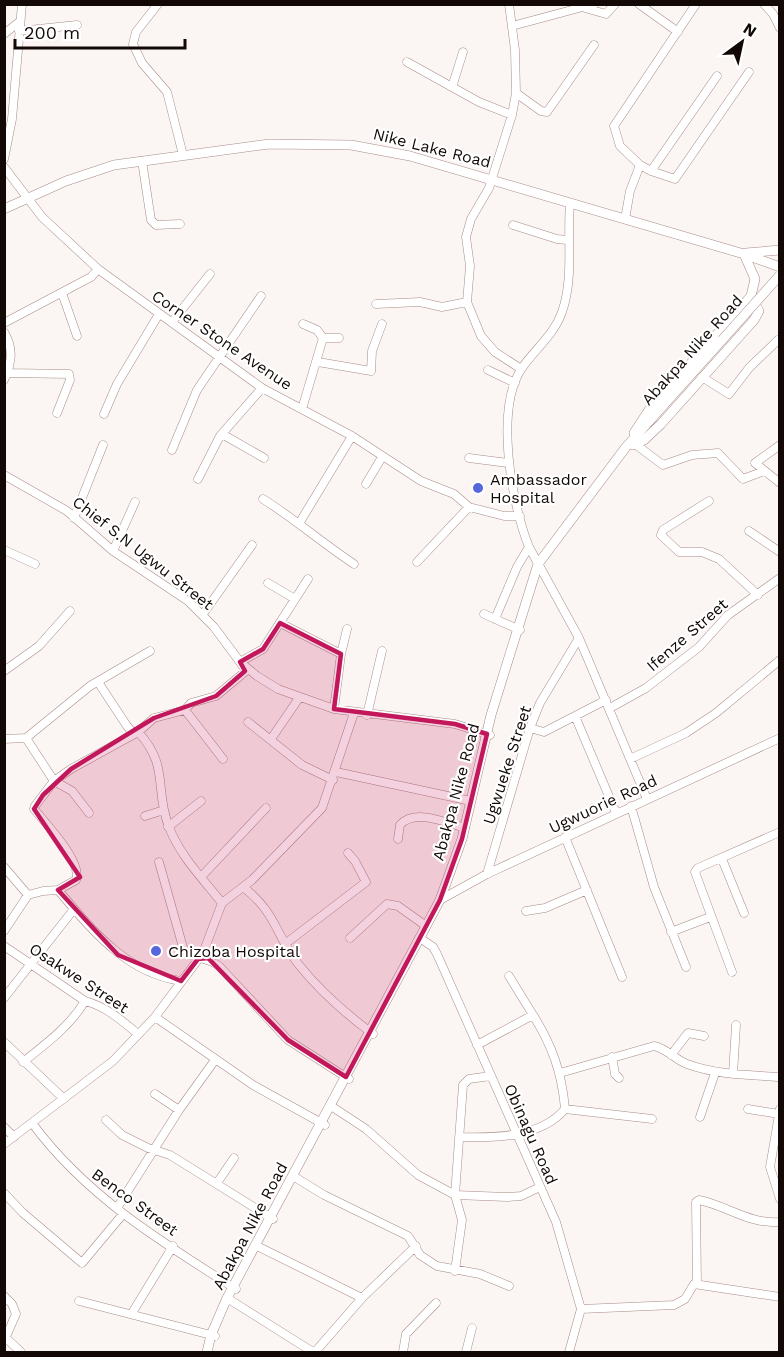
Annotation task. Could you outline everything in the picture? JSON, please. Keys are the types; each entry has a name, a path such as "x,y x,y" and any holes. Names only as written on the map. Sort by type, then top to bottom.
{"main road":[{"name":"Nike Lake Road","path":"4,209 76,177 114,165 284,143 351,145 410,156 491,178 744,254 780,267"},
{"path":"751,296 759,308 758,315 661,424 644,440 633,444 634,430 649,410 751,296 754,279 744,254 780,250"},
{"name":"Abakpa Nike Road","path":"422,939 426,926 442,899 465,828 488,734 538,563 633,444 780,274"},
{"name":"Abakpa Nike Road","path":"724,341 780,282"},
{"name":"Abakpa Nike Road","path":"209,1353 213,1335 229,1299 442,899 465,837 488,734"}],"street":[{"path":"4,159 12,119 22,4"},
{"path":"158,4 136,32 133,44 142,63 167,92 183,155"},
{"path":"509,4 516,93 512,114 491,178 471,219 466,237 470,266 467,302 481,336 495,352 521,369"},
{"path":"512,26 594,4"},
{"path":"584,7 606,14 615,4"},
{"path":"639,4 678,32"},
{"path":"696,4 614,126 620,147 640,165 675,179 749,72"},
{"path":"764,4 776,11 780,28"},
{"path":"4,33 19,27 78,26"},
{"path":"516,93 541,111 547,112 594,45"},
{"path":"452,87 463,52"},
{"path":"407,62 479,102 512,114"},
{"path":"651,171 717,76"},
{"path":"142,161 151,220 156,225 180,224"},
{"path":"625,219 630,191 640,165"},
{"name":"Corner Stone Avenue","path":"4,167 26,198 53,229 98,269 262,387 352,436 421,481 454,494 469,507 504,516 520,516"},
{"path":"570,203 567,288 562,313 541,347 521,369 515,383 510,416 508,463 529,547 579,638 647,799"},
{"path":"513,225 567,240"},
{"path":"4,323 62,294 91,277 98,269"},
{"path":"172,322 210,274"},
{"path":"62,294 77,336"},
{"path":"172,450 197,390 261,296"},
{"path":"376,304 420,302 441,307 467,302"},
{"path":"104,414 117,384 159,314"},
{"path":"303,324 316,330 323,338 339,338"},
{"path":"318,362 371,371 372,351 382,324"},
{"path":"4,332 11,344 6,376 70,375 57,414"},
{"path":"302,409 318,362 323,338"},
{"path":"702,377 724,393 729,393 748,368 778,340"},
{"path":"488,370 515,383"},
{"path":"198,479 222,434 262,387"},
{"path":"222,434 264,458"},
{"path":"300,522 352,436"},
{"path":"633,444 663,465 692,455 718,453 743,479 764,471"},
{"path":"74,518 103,445"},
{"path":"780,445 756,461 764,471 780,483"},
{"path":"366,484 382,457"},
{"path":"469,458 508,463"},
{"name":"Chief S.N Ugwu Street","path":"4,475 58,504 113,551 203,614 240,662 257,676 299,698 334,709 366,715 455,724 488,734"},
{"path":"263,499 300,522 308,533 354,564"},
{"path":"709,501 663,530 662,535 680,552 702,552 719,559 758,595"},
{"path":"113,551 135,502"},
{"path":"417,562 469,507"},
{"path":"749,531 780,552"},
{"path":"203,614 252,545"},
{"path":"495,619 517,567 529,547"},
{"path":"4,550 35,564"},
{"name":"Ifenze Street","path":"610,708 646,688 699,647 728,615 780,578"},
{"path":"4,931 28,896 43,891 58,890 76,880 77,870 59,839 34,810 54,781 138,732 154,718 184,710 191,703 216,696 246,671 240,662 263,649 308,579"},
{"path":"268,583 295,599"},
{"path":"4,671 39,645 70,611"},
{"path":"484,614 518,629"},
{"path":"280,623 341,654"},
{"path":"334,709 341,654 347,629"},
{"name":"Ugwueke Street","path":"487,874 530,728 540,704 579,638"},
{"path":"4,739 26,738 98,682 150,651"},
{"path":"366,715 382,651"},
{"path":"630,759 686,733 716,713 780,660"},
{"path":"98,682 127,726 132,732 138,732"},
{"path":"271,740 299,698"},
{"path":"530,728 544,732 606,700"},
{"path":"184,710 223,759"},
{"path":"4,1144 105,1067 155,1017 204,950 222,903 243,888 310,823 322,808 354,713"},
{"path":"574,716 616,813"},
{"path":"248,722 302,765 334,776 471,801"},
{"path":"138,732 161,770 164,810 168,827 177,846 222,903"},
{"path":"26,738 54,781 72,791 89,813"},
{"name":"Ugwuorie Road","path":"442,899 487,874 780,738"},
{"path":"168,827 201,801"},
{"path":"631,806 654,887 686,967"},
{"path":"201,877 266,808"},
{"path":"145,816 164,810"},
{"path":"398,839 400,825 409,818 419,817 465,828"},
{"path":"732,972 695,872 698,868 780,832"},
{"path":"565,837 622,977"},
{"path":"285,944 366,882 348,853"},
{"path":"722,859 744,913"},
{"path":"159,862 184,951 198,959 209,959 219,966 288,1040 348,1078"},
{"path":"4,867 28,896"},
{"path":"243,888 271,914 285,944 298,964 325,994 372,1033"},
{"path":"58,890 118,955 141,968 181,981"},
{"path":"526,911 545,908 587,890"},
{"path":"350,938 387,904 398,906 426,926"},
{"path":"4,998 74,909"},
{"path":"671,932 710,917"},
{"name":"Obinagu Road","path":"422,939 437,954 556,1222 581,1310"},
{"name":"Osakwe Street","path":"4,946 85,1001 100,1005 138,1034"},
{"path":"509,976 552,1047 560,1073 565,1108"},
{"path":"23,1062 57,1036 75,1017 85,1001"},
{"path":"477,1045 533,1015"},
{"path":"155,1017 253,1086 323,1124"},
{"path":"733,1074 736,1025"},
{"path":"671,1055 688,1033 705,1036"},
{"path":"4,1042 64,1099"},
{"path":"560,1073 654,1046 668,1051 687,1064 715,1073 780,1077"},
{"path":"612,1057 615,1074 619,1078"},
{"path":"4,1193 23,1213 82,1263 120,1211 179,1110 215,1059"},
{"path":"700,1117 715,1073"},
{"path":"454,1271 462,1220 455,1195 465,1081 490,1076"},
{"path":"155,1094 179,1110"},
{"path":"332,1107 375,1137 418,1174 455,1195 521,1196 540,1187"},
{"path":"565,1108 651,1119"},
{"path":"459,1137 509,1136 554,1120 565,1108"},
{"path":"748,1109 779,1114"},
{"path":"780,1110 770,1167 780,1199"},
{"path":"106,1120 123,1135 170,1155 272,1218"},
{"name":"Benco Street","path":"32,1123 68,1167 120,1211 235,1288"},
{"path":"4,1128 14,1137"},
{"path":"217,1183 234,1158"},
{"path":"295,1176 344,1205 398,1230 416,1246 420,1255 437,1266 454,1271 480,1274 509,1286"},
{"path":"697,1284 696,1202 699,1200 743,1218 765,1223 780,1222"},
{"path":"132,1313 172,1246"},
{"path":"257,1246 362,1298"},
{"path":"229,1299 314,1353 362,1298 416,1246"},
{"path":"569,1353 581,1310 674,1305 681,1303 690,1286 697,1284 780,1297"},
{"path":"4,1296 12,1304 16,1314 5,1340 21,1353"},
{"path":"79,1301 213,1335"},
{"path":"403,1353 406,1334 436,1303"},
{"path":"466,1353 472,1328"}],"highlighted area":[{"path":"280,623 341,654 334,709 455,724 487,734 462,839 440,900 346,1077 288,1040 208,958 198,959 181,981 118,955 58,890 80,877 34,809 43,795 71,769 154,718 216,696 245,671 240,662 263,649"}],"place":[{"name":"Ambassador Hospital","path":"478,488"},
{"name":"Chizoba Hospital","path":"156,951"}]}
